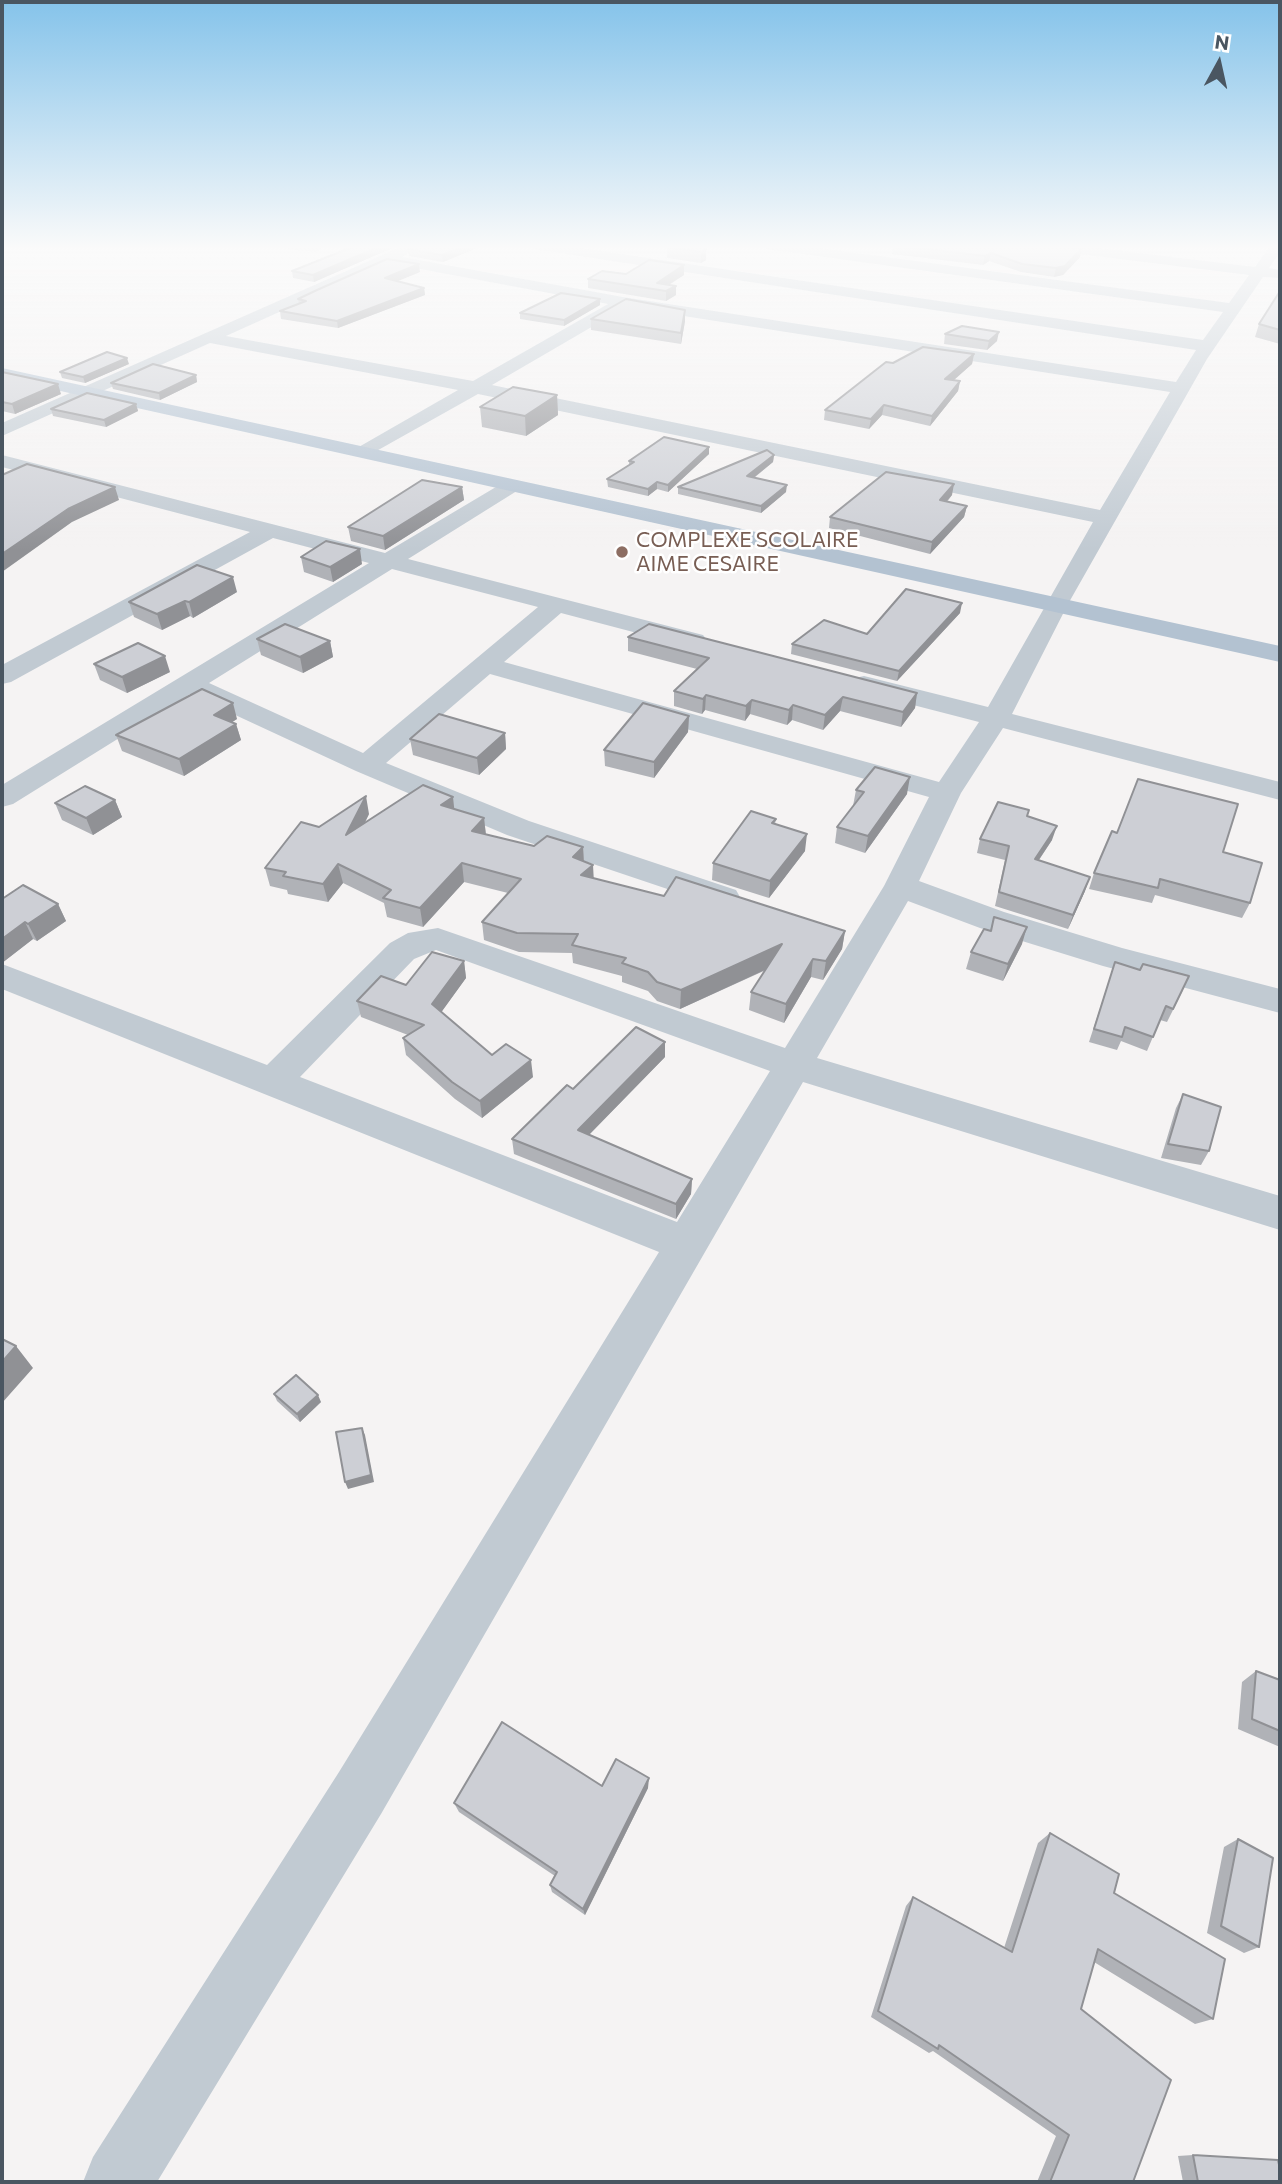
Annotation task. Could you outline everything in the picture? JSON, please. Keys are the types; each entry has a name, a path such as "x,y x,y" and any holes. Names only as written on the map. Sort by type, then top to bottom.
{"main road":[{"path":"2,373 1280,654"}],"street":[{"path":"2,430 188,347"},
{"path":"257,347 473,387 1106,518"},
{"path":"364,452 544,347"},
{"path":"914,347 1181,388"},
{"path":"118,2182 360,1793 793,1065 853,939 900,886 946,793 996,718 1056,604 1205,347"},
{"path":"2,461 717,646"},
{"path":"2,798 513,485"},
{"path":"2,676 271,530"},
{"path":"366,765 557,604"},
{"path":"2,645 37,657"},
{"path":"487,665 946,793"},
{"path":"836,677 1280,791"},
{"path":"190,684 366,765 557,844 751,906"},
{"path":"900,886 992,920 1115,958 1280,1001"},
{"path":"273,1082 402,951 420,941 438,939 793,1065 1280,1213"},
{"path":"2,976 686,1244"}],"building":[{"path":"923,347 974,354 945,379 960,381 932,416 884,405 871,419 825,410 886,362 893,363"},
{"path":"107,352 127,358 83,377 60,372"},
{"path":"153,364 196,375 159,393 111,383"},
{"path":"2,372 58,384 12,404 2,402"},
{"path":"513,387 557,395 525,416 480,407"},
{"path":"87,393 136,404 104,420 51,409"},
{"path":"664,437 709,447 668,485 657,482 648,489 607,479 634,462 629,461"},
{"path":"767,450 774,455 747,476 787,485 761,506 678,487"},
{"path":"27,464 115,487 68,509 2,554 2,475"},
{"path":"886,472 954,484 940,500 967,506 932,542 830,517"},
{"path":"422,480 462,487 383,536 348,527"},
{"path":"326,541 360,549 330,567 301,557"},
{"path":"197,565 233,577 189,602 185,601 157,614 129,602"},
{"path":"906,589 962,603 899,671 792,644 824,620 867,634"},
{"path":"285,624 330,641 300,657 257,639"},
{"path":"649,624 917,693 903,712 843,697 825,715 793,705 789,710 752,700 746,706 706,695 703,699 674,691 709,658 628,637"},
{"path":"138,643 165,656 122,677 94,664"},
{"path":"202,689 233,703 214,715 236,724 179,759 116,735"},
{"path":"643,703 689,716 654,762 604,750"},
{"path":"439,714 505,733 477,758 410,739"},
{"path":"875,767 910,777 868,836 837,827 864,792 856,790"},
{"path":"1138,779 1238,804 1223,852 1262,863 1250,903 1160,879 1158,888 1094,873 1112,831 1117,833"},
{"path":"423,785 453,797 441,805 484,818 472,831 534,846 547,836 583,847 573,857 593,865 581,875 664,896 676,877 845,931 826,961 813,959 786,1004 751,992 782,944 681,990 657,982 648,972 622,963 626,958 572,945 578,934 517,933 482,922 521,879 462,863 420,908 383,898 391,890 338,864 323,884 283,876 286,872 265,868 301,822 319,827 366,796 346,835"},
{"path":"85,786 115,800 86,818 55,803"},
{"path":"998,802 1029,810 1027,816 1057,826 1035,859 1090,877 1073,915 999,892 1009,846 980,839"},
{"path":"751,811 776,819 772,823 807,834 770,881 713,863"},
{"path":"23,885 58,904 28,924 25,922 2,939 2,899"},
{"path":"994,917 1027,927 1008,964 971,952 984,929 991,931"},
{"path":"432,952 464,961 432,1004 492,1055 506,1044 531,1060 480,1101 452,1082 403,1038 424,1025 357,1001 381,976 406,985"},
{"path":"1115,962 1140,970 1143,964 1189,976 1173,1009 1166,1006 1153,1037 1125,1027 1122,1037 1094,1029"},
{"path":"636,1027 665,1042 578,1130 692,1179 676,1204 512,1139 567,1085 573,1089"},
{"path":"1183,1094 1221,1107 1209,1151 1168,1144"},
{"path":"2,1339 16,1346 2,1362"},
{"path":"296,1375 318,1395 297,1414 274,1394"},
{"path":"362,1428 371,1475 345,1482 336,1432"},
{"path":"1256,1671 1280,1680 1280,1731 1252,1719"},
{"path":"502,1722 602,1786 616,1759 649,1778 583,1909 550,1885 557,1872 454,1803"},
{"path":"1050,1833 1119,1874 1114,1893 1225,1959 1213,2019 1098,1949 1081,2009 1171,2080 1133,2182 1050,2182 1069,2135 939,2045 938,2049 878,2011 913,1897 1012,1952"},
{"path":"1238,1839 1273,1858 1259,1947 1221,1926"},
{"path":"1193,2155 1278,2160 1280,2182 1198,2182"}],"place":[{"name":"COMPLEXE SCOLAIRE AIME CESAIRE","path":"622,552"}]}
